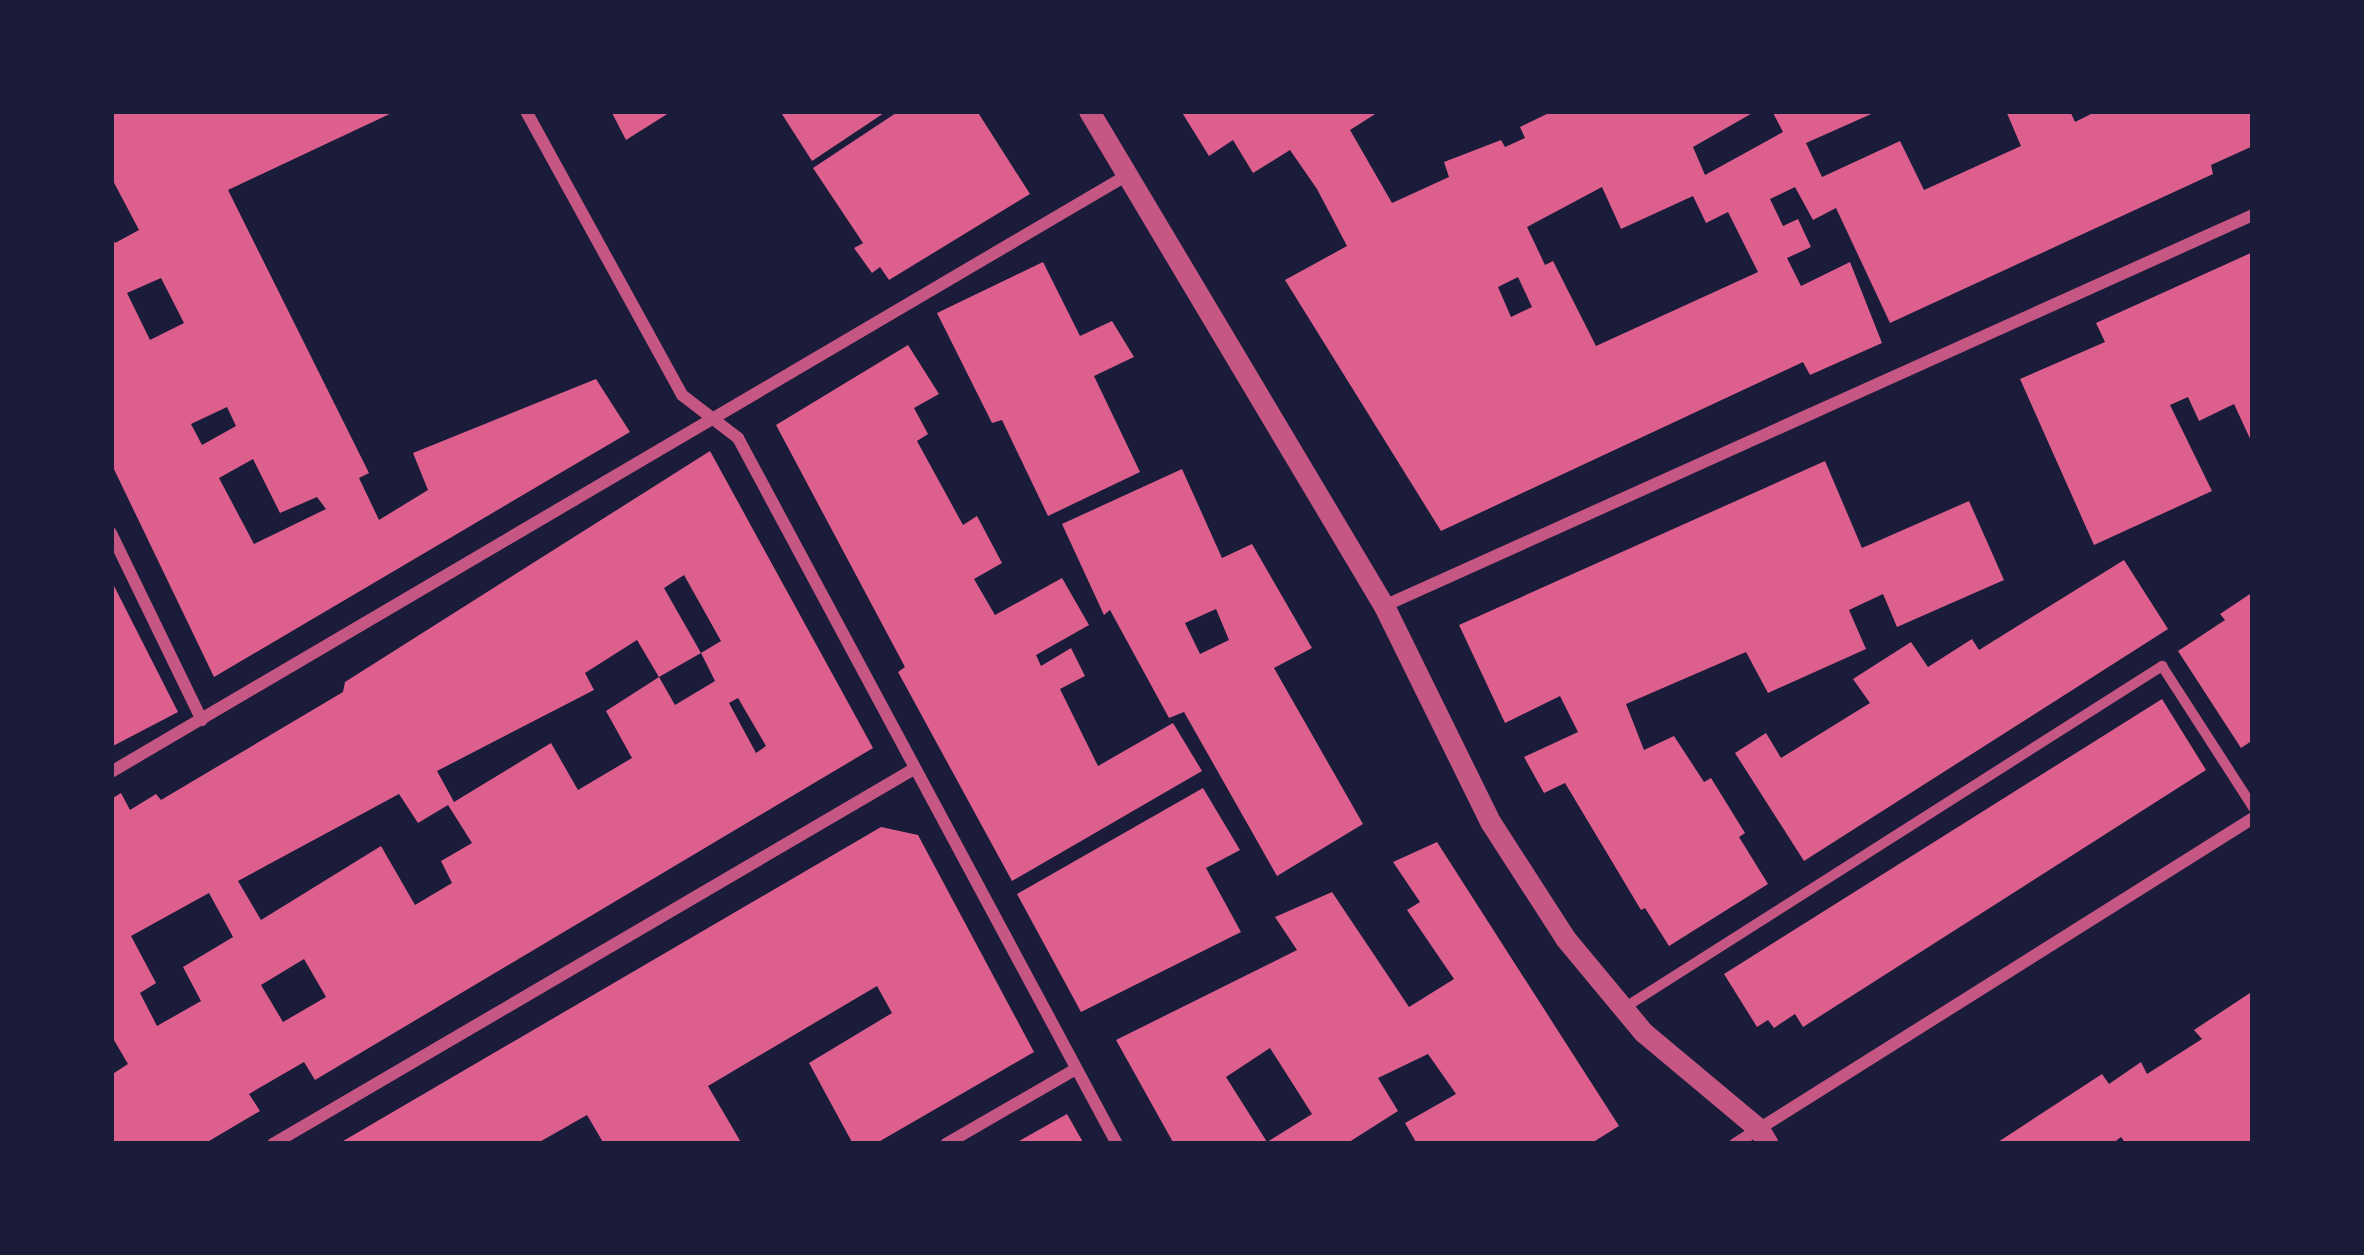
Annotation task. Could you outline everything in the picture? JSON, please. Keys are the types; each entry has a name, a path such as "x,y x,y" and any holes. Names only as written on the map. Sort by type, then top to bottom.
{"street":[{"path":"526,111 682,395 738,438 1117,1144"},
{"path":"1089,111 1384,606 1491,823 1565,938 1642,1032 1764,1137"},
{"path":"111,772 1129,174"},
{"path":"1384,606 2253,215"},
{"path":"111,533 202,720"},
{"path":"1624,1008 2162,666 2253,807"},
{"path":"273,1144 914,769"},
{"path":"1736,1144 1764,1137 2253,818"},
{"path":"946,1144 1076,1069"}],"building":[{"path":"396,111 228,190 369,473 359,478 379,520 428,490 413,453 596,379 630,432 214,677 111,463 111,236 115,243 139,230 111,177 111,114","holes":["161,278 184,323 150,340 127,293","227,407 236,426 202,445 191,424","253,459 280,513 317,497 326,509 254,544 219,478"]},
{"path":"611,111 672,111 626,140"},
{"path":"780,111 887,111 812,161"},
{"path":"899,111 977,111 1030,194 889,280 880,267 872,273 854,248 863,243 813,168"},
{"path":"1181,111 1380,111 1350,130 1392,203 1449,177 1444,162 1501,140 1505,147 1525,138 1520,127 1553,111 1756,111 1693,147 1705,175 1783,132 1772,111 1878,111 1806,143 1822,177 1900,141 1924,190 2021,146 2006,111 2070,111 2075,122 2097,111 2253,111 2253,146 2211,165 2213,174 1890,323 1836,208 1813,220 1795,187 1770,199 1783,226 1798,219 1811,247 1787,258 1801,286 1850,262 1882,343 1810,375 1803,362 1441,531 1285,280 1347,246 1317,189 1290,150 1253,173 1233,140 1209,156","holes":["1602,187 1621,229 1693,196 1706,223 1728,212 1758,272 1596,346 1553,261 1545,265 1527,227","1518,277 1532,307 1511,317 1498,287"]},
{"path":"2253,252 2253,445 2234,404 2199,421 2188,397 2170,405 2212,491 2094,545 2020,379 2105,342 2096,323"},
{"path":"1043,262 1080,336 1112,321 1134,357 1094,376 1140,472 1048,516 1002,420 992,423 937,313"},
{"path":"908,345 939,394 914,408 928,434 917,441 963,525 977,516 1002,563 974,579 995,615 1062,578 1089,625 1036,655 1041,666 1071,648 1085,676 1060,689 1098,766 1173,723 1202,771 1012,881 898,672 905,667 776,425"},
{"path":"710,451 873,748 315,1080 304,1062 249,1094 260,1111 204,1144 111,1144 111,1075 128,1064 111,1035 111,799 121,793 130,810 156,794 161,800 343,692 345,682","holes":["684,575 721,641 701,653 664,588","637,640 659,677 606,711 632,758 578,790 551,743 454,802 437,771 594,690 585,673","701,653 715,681 675,705 659,677","738,698 766,746 756,753 729,703","399,794 418,823 448,805 472,843 441,861 452,883 415,905 381,846 261,920 238,881","209,893 233,937 183,967 201,1001 157,1026 140,993 156,983 131,936","304,959 326,997 283,1022 261,985"]},
{"path":"1825,461 1862,548 1969,501 2004,580 1897,627 1883,594 1849,610 1866,649 1768,693 1746,652 1626,704 1644,750 1674,736 1704,782 1711,778 1745,833 1739,837 1768,884 1669,946 1645,908 1641,910 1565,783 1544,793 1524,757 1578,732 1560,696 1505,723 1459,625"},
{"path":"1182,469 1222,558 1252,544 1312,648 1274,668 1363,824 1277,876 1184,712 1169,718 1110,610 1104,615 1062,524","holes":["1216,609 1229,640 1200,654 1185,623"]},
{"path":"2124,560 2168,629 1804,861 1735,753 1766,733 1781,758 1870,703 1853,679 1911,642 1928,667 1972,639 1979,650"},
{"path":"111,580 178,712 111,747"},
{"path":"2253,592 2253,740 2241,748 2178,651 2225,620 2220,614"},
{"path":"2162,699 2206,770 1803,1027 1795,1014 1774,1028 1768,1020 1757,1027 1724,974"},
{"path":"1203,788 1240,850 1206,868 1241,932 1081,1012 1017,894"},
{"path":"881,827 918,835 1034,1052 875,1144 853,1144 809,1063 892,1013 877,986 708,1086 742,1144 604,1144 587,1115 536,1144 338,1144"},
{"path":"1437,842 1619,1126 1590,1144 1417,1144 1405,1123 1456,1094 1428,1054 1378,1078 1398,1111 1346,1144 1174,1144 1116,1040 1297,950 1275,917 1332,892 1409,1007 1454,979 1407,910 1420,902 1393,862","holes":["1270,1048 1312,1114 1267,1142 1226,1077"]},
{"path":"2253,991 2253,1144 2126,1144 2121,1137 2112,1144 1995,1144 2102,1074 2109,1084 2141,1062 2147,1074 2202,1039 2194,1030"},
{"path":"1067,1114 1084,1144 1014,1144"}]}
